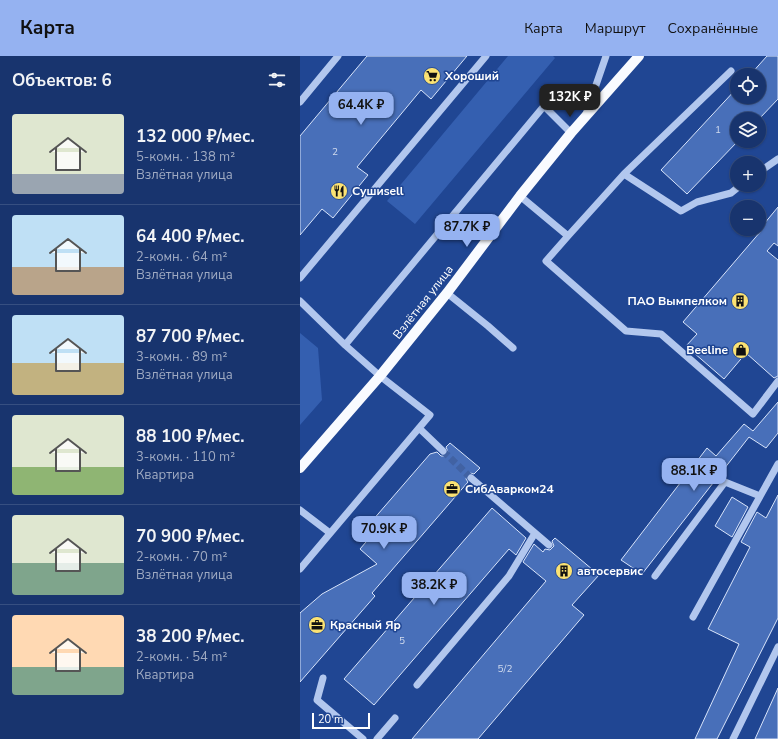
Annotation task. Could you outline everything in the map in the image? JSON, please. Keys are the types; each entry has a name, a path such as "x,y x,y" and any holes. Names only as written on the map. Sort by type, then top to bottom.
{"main road":[{"name":"Взлётная улица","path":"300,468 380,376 447,294 520,196 571,133 640,56"}],"street":[{"path":"300,102 338,56"},
{"path":"300,278 486,56"},
{"path":"585,117 606,56"},
{"path":"730,72 624,174 546,261 626,331 661,334 753,414 778,382"},
{"path":"345,345 544,106 571,133"},
{"path":"766,167 778,158"},
{"path":"624,174 681,211 697,202 732,192"},
{"path":"520,196 568,236"},
{"path":"447,294 513,348"},
{"path":"300,301 345,345 380,376 430,414 300,569"},
{"path":"419,428 443,451"},
{"path":"693,617 778,464"},
{"path":"471,478 549,544"},
{"path":"655,576 724,482 760,496"},
{"path":"300,510 330,534"},
{"path":"417,685 509,576 535,533"},
{"path":"733,739 778,647"},
{"path":"323,678 317,700 363,739"},
{"path":"377,739 395,718"}],"shaded area":[{"path":"508,56 553,56 555,58 415,224 387,201"},
{"path":"300,333 318,348 322,400 300,425"}],"building":[{"path":"367,56 467,56 431,99 421,90 357,167 368,175 333,218 322,209 300,235 300,136"},
{"path":"767,56 778,56 778,99 766,112 730,112 730,148 731,148 687,194 661,170 730,96 730,104 766,104 766,68 756,68"},
{"name":"ПАО Вымпелком","path":"778,207 778,246 774,243 767,251 778,260 778,376 774,378 746,353 724,379 686,346 697,334 683,322 757,236 766,236 766,222"},
{"path":"778,402 778,433 766,448 749,437 642,574 621,560 707,448 716,456 744,424 753,431"},
{"path":"450,443 480,468 474,474 470,473 467,475 466,479 468,482 372,593 375,596 300,682 300,613 322,594 377,564 360,549 366,542 359,536 430,454 437,452 441,456 445,456 448,452 446,447"},
{"path":"778,495 778,618 717,739 695,739 739,644 708,629 750,547 741,542 757,512 766,518"},
{"path":"732,497 748,507 732,537 715,526"},
{"path":"492,508 526,538 516,555 509,549 374,705 344,679"},
{"path":"555,538 599,575 572,605 584,615 478,739 412,739 546,581 523,562 534,544 543,552 545,549 550,550 554,546 552,541"},
{"path":"778,688 778,739 755,739"}],"tunnel":[{"path":"443,451 471,478"}],"place":[{"name":"Хороший","path":"432,76"},
{"name":"Сушиsell","path":"339,191"},
{"name":"ПАО Вымпелком","path":"740,301"},
{"name":"Beeline","path":"741,350"},
{"name":"СибАварком24","path":"452,489"},
{"name":"автосервис","path":"564,571"},
{"name":"Красный Яр","path":"317,625"}]}
